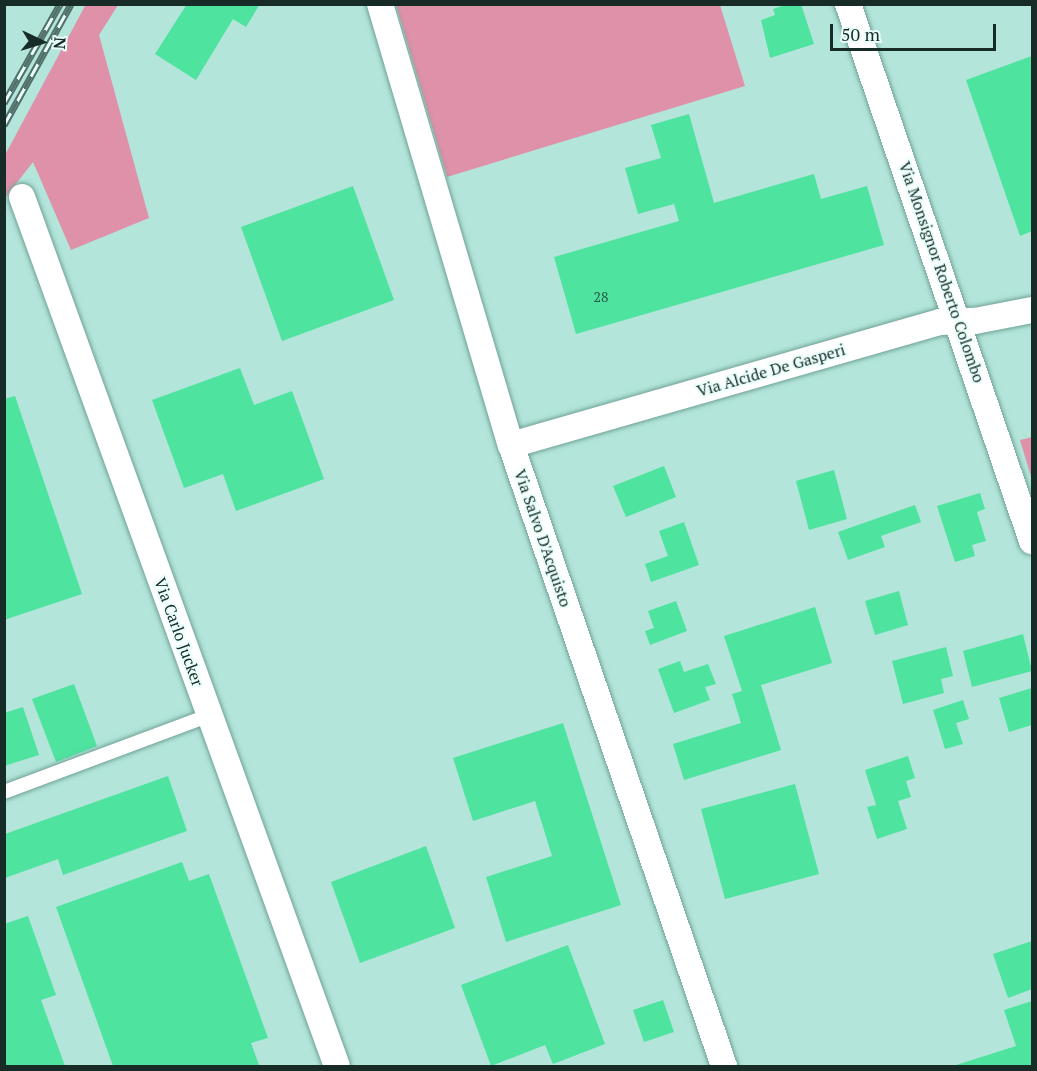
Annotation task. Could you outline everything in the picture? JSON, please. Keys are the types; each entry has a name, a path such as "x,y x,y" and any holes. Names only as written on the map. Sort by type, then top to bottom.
{"street":[{"name":"Via Salvo D'Acquisto","path":"380,4 511,445 724,1066"},
{"name":"Via Monsignor Roberto Colombo","path":"848,4 959,322 1032,541"},
{"name":"Via Carlo Jucker","path":"22,197 337,1066"},
{"name":"Via Alcide De Gasperi","path":"511,445 940,322 959,322 1032,310"}],"lane":[{"path":"4,792 210,715"}],"shaded area":[{"path":"86,4 118,5 99,35 149,218 71,250 33,162 5,198 5,155"},
{"path":"396,5 720,5 745,86 447,177"},
{"path":"1032,437 1032,480 1020,440"}],"building":[{"path":"187,4 260,4 246,27 233,19 196,80 155,54"},
{"path":"788,4 801,4 814,44 770,58 761,20 775,15 773,9"},
{"path":"1032,56 1032,231 1020,236 966,80"},
{"path":"689,114 714,203 814,174 821,199 867,186 884,245 576,334 554,257 679,221 674,204 638,214 625,168 661,158 651,125"},
{"path":"353,186 394,300 282,341 241,227"},
{"path":"240,368 254,405 292,391 324,479 236,511 223,474 184,488 152,400"},
{"path":"15,396 82,594 4,620 4,399"},
{"path":"664,466 676,497 626,517 613,486"},
{"path":"834,470 847,519 809,530 796,481"},
{"path":"980,493 985,509 977,512 986,541 972,545 975,556 955,562 937,506"},
{"path":"915,505 921,522 881,536 885,547 848,560 838,532"},
{"path":"684,522 699,565 651,582 645,564 668,556 659,531"},
{"path":"899,591 908,625 875,635 865,601"},
{"path":"676,601 687,631 650,645 645,631 654,628 648,611"},
{"path":"815,607 832,663 761,685 781,750 684,780 673,744 741,723 732,694 742,691 724,636"},
{"path":"1023,634 1032,671 972,687 963,651"},
{"path":"946,647 953,676 941,679 944,693 903,704 892,661"},
{"path":"680,661 684,672 708,664 716,684 705,687 710,700 674,713 658,669"},
{"path":"74,684 97,746 56,762 32,699"},
{"path":"1032,688 1032,725 1009,732 999,698"},
{"path":"963,700 969,719 956,723 963,744 945,749 933,710"},
{"path":"23,707 39,755 4,766 4,713"},
{"path":"563,723 621,905 506,942 486,877 552,856 535,801 473,821 453,758"},
{"path":"908,756 915,778 906,781 911,797 898,801 907,829 877,839 867,807 876,805 865,770"},
{"path":"168,776 187,831 63,875 58,859 5,878 5,834"},
{"path":"795,784 819,874 725,899 701,809"},
{"path":"426,846 455,928 360,963 331,882"},
{"path":"182,862 189,881 209,874 268,1038 251,1043 259,1065 113,1066 56,907"},
{"path":"28,916 56,995 41,1000 65,1066 4,1066 4,924"},
{"path":"1032,941 1032,989 1008,998 993,954"},
{"path":"568,945 605,1044 553,1064 545,1045 491,1066 461,985"},
{"path":"663,1000 674,1032 644,1042 633,1010"},
{"path":"1032,1001 1032,1066 953,1066 1016,1046 1004,1010"}],"railway":[{"path":"4,103 60,4"},
{"path":"4,125 71,4"}]}
